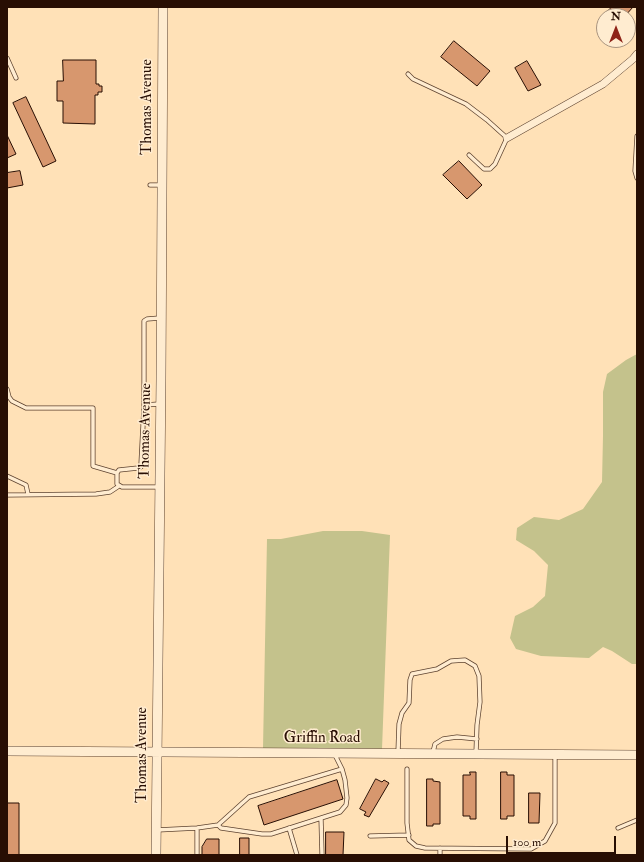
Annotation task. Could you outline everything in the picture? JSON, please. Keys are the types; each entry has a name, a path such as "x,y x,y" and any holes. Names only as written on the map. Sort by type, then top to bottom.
{"street":[{"name":"Thomas Avenue","path":"156,855 163,7"},
{"path":"507,138 603,84 637,54"},
{"name":"Griffin Road","path":"7,751 637,754"}],"lane":[{"path":"7,58 16,78"},
{"path":"408,74 413,79 466,104 488,120 507,138 495,164 490,169 484,169 469,155"},
{"path":"637,136 635,172 637,178"},
{"path":"150,185 162,185"},
{"path":"7,389 9,397 12,401 26,408 92,408 93,466 117,472 119,470 141,467 144,406 144,321 148,319 161,318"},
{"path":"144,406 160,404"},
{"path":"117,472 117,484 119,486"},
{"path":"7,476 26,485 28,494"},
{"path":"7,495 96,494 110,492 119,486 159,488"},
{"path":"398,753 399,724 408,703 412,674 437,669 451,661 465,660 475,666 480,676 480,702 476,754"},
{"path":"432,754 435,744 443,739 457,737 477,738"},
{"path":"218,825 221,828 271,834 340,812 346,805 347,798 342,769 334,753"},
{"path":"407,769 408,835 409,840 416,846 425,848 531,848 545,841 555,823 555,754"},
{"path":"156,830 197,828 218,825 249,797 342,769"},
{"path":"321,818 322,855"},
{"path":"618,828 637,820"},
{"path":"197,828 197,855"},
{"path":"289,828 297,855"},
{"path":"370,836 408,835"},
{"path":"440,848 440,855"}],"shaded area":[{"path":"637,354 637,664 632,664 603,647 589,658 541,656 516,649 510,638 515,616 533,607 545,596 548,565 534,551 516,540 517,528 534,517 559,520 583,509 602,482 603,392 607,374"},
{"path":"323,531 362,531 390,535 382,749 263,748 267,539 281,539"}],"building":[{"path":"612,7 633,7 632,8 611,8"},
{"path":"454,41 490,71 477,86 441,57"},
{"path":"63,60 96,60 96,84 102,86 102,92 98,92 98,95 95,95 95,124 63,123 63,101 57,101 57,81 63,81"},
{"path":"527,61 541,85 528,91 515,68"},
{"path":"26,97 56,161 43,167 13,103"},
{"path":"7,135 16,154 7,158"},
{"path":"459,161 482,185 467,199 443,175"},
{"path":"20,171 23,185 7,188 7,173"},
{"path":"470,772 476,772 476,819 470,819 470,816 463,816 463,775 470,775"},
{"path":"501,772 507,772 507,775 514,775 514,816 507,816 507,819 501,819"},
{"path":"376,779 382,782 384,780 389,783 369,817 364,815 366,812 360,809"},
{"path":"427,779 433,779 433,781 440,782 440,824 433,824 433,826 427,826"},
{"path":"337,780 343,799 264,825 258,806"},
{"path":"529,793 540,793 539,823 529,823"},
{"path":"7,803 19,803 19,855 7,855"},
{"path":"326,832 344,832 343,855 326,855"},
{"path":"240,838 249,838 249,855 240,855"},
{"path":"207,839 219,839 219,855 202,855 202,847"}]}
